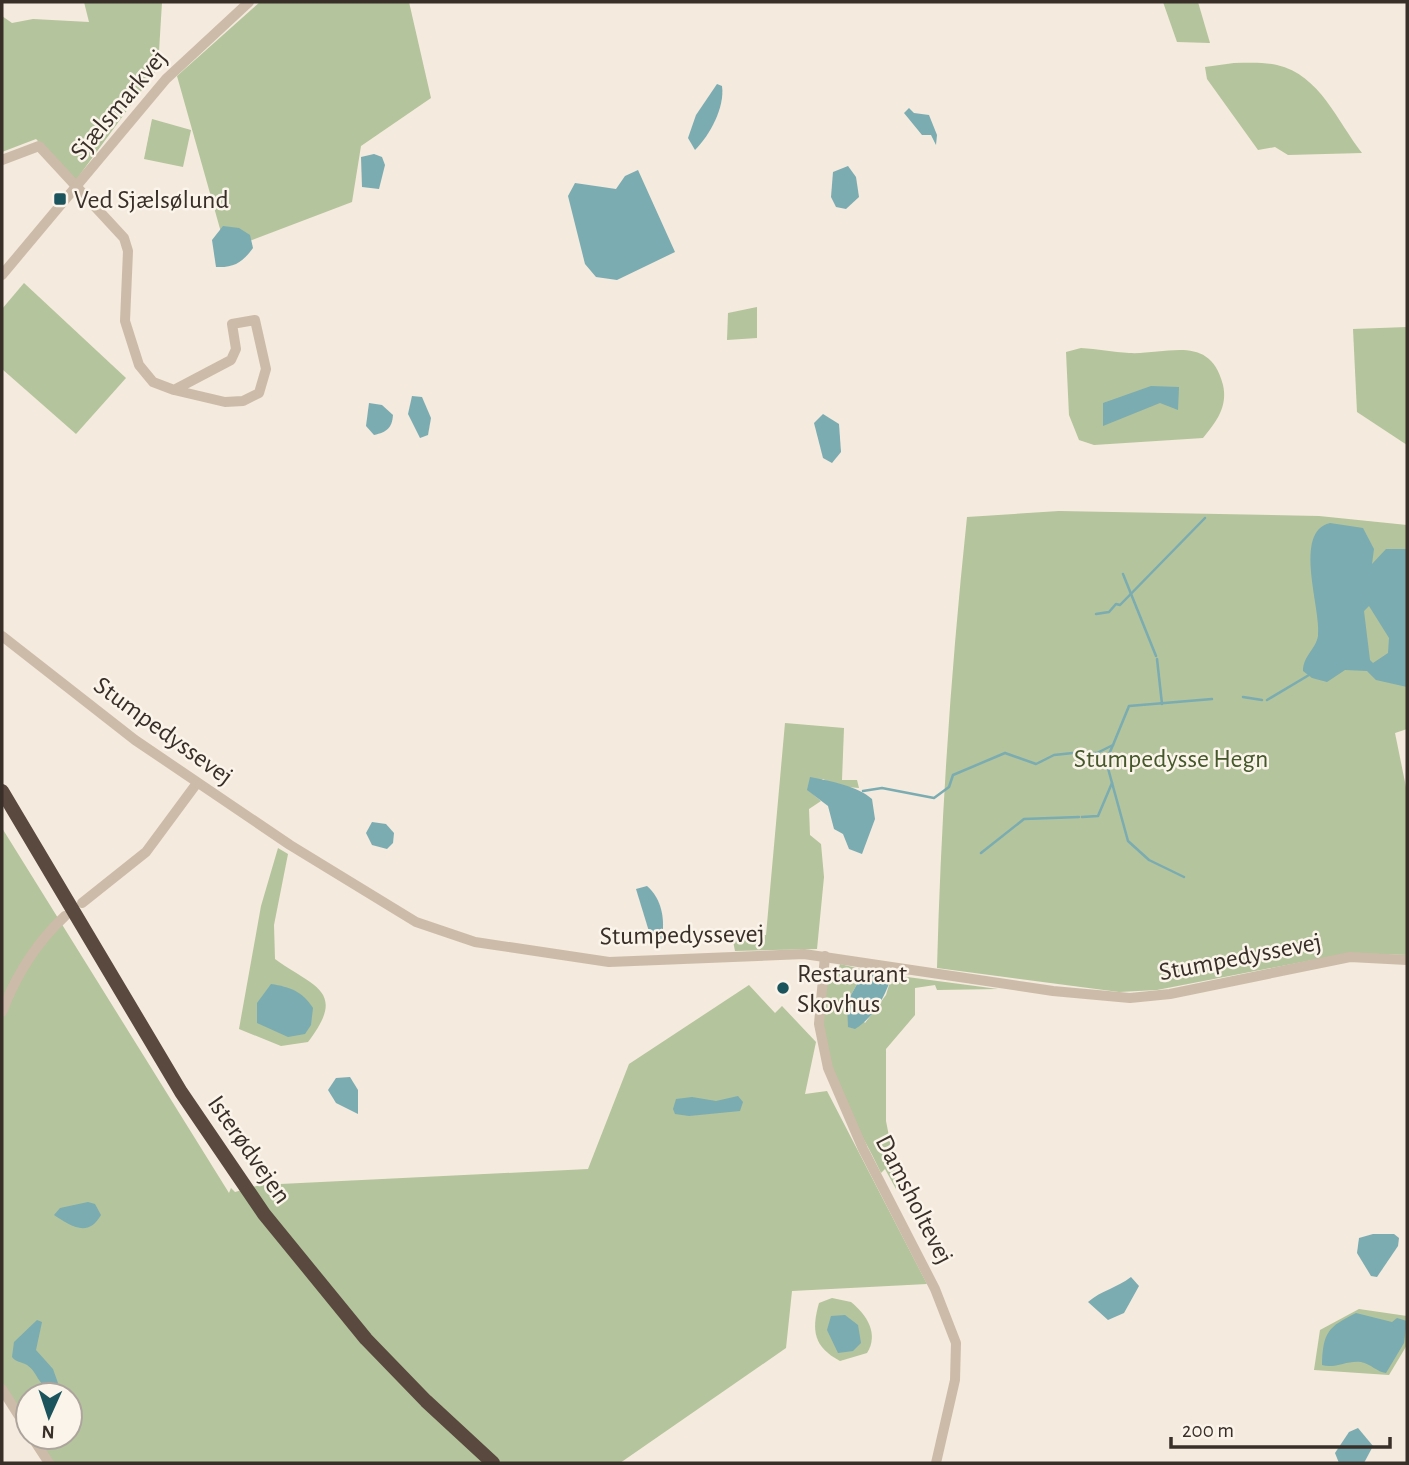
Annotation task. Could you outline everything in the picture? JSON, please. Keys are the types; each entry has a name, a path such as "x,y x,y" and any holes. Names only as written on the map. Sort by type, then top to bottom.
{"highway":[{"name":"Isterødvejen","path":"2,791 181,1092 264,1214 366,1339 426,1401 493,1463"},
{"name":"Isterødvejen","path":"2,800 19,822"}],"street":[{"name":"Sjælsmarkvej","path":"2,275 166,79 249,2"},
{"path":"2,160 39,146 120,231 127,245 125,321 139,365 153,382 174,390 225,402 243,401 259,393 266,369 255,320 232,324 236,349 231,360 174,390"},
{"name":"Stumpedyssevej","path":"2,636 197,783 301,852 416,922 475,942 609,961 804,954 1053,990 1130,998 1160,996 1350,957 1407,960"},
{"path":"82,903 146,852 197,783"},
{"path":"2,1012 23,966 45,934 65,916"},
{"name":"Damsholtevej","path":"825,956 819,1024 828,1068 863,1149 935,1289 956,1343 955,1380 936,1463"},
{"path":"2,1389 14,1408"}],"green space":[{"path":"84,2 162,2 158,68 76,180 36,139 2,152 2,16 12,23 33,19 89,22"},
{"path":"260,2 409,2 431,98 361,146 352,202 226,250 177,76"},
{"path":"1163,2 1198,2 1210,43 1177,42"},
{"path":"1234,63 1277,65 1305,78 1326,101 1362,153 1288,155 1275,147 1258,150 1207,79 1205,67"},
{"path":"152,119 191,130 183,167 144,159"},
{"path":"24,283 126,378 76,434 2,369 2,309"},
{"path":"757,307 757,338 727,340 728,313"},
{"path":"1407,327 1407,445 1357,412 1353,329"},
{"path":"1081,348 1129,353 1185,350 1198,353 1208,358 1217,369 1223,385 1224,400 1220,414 1203,438 1094,445 1079,440 1069,415 1066,352"},
{"name":"Stumpedysse Hegn","path":"1059,511 1319,516 1407,525 1407,729 1395,733 1407,792 1407,955 1349,953 1157,990 1119,992 937,968 948,742 967,517"},
{"path":"785,723 844,728 842,780 857,780 859,788 837,786 823,779 808,790 821,801 809,809 810,835 821,844 824,877 817,949 735,951 733,941 766,935"},
{"path":"2,828 229,1193 231,1188 235,1192 260,1185 588,1169 629,1064 749,985 775,1013 782,1006 816,1042 805,1094 827,1091 927,1284 792,1291 786,1348 620,1463 50,1463 43,1451 84,1451 84,1381 14,1381 14,1406 2,1387"},
{"path":"278,848 288,854 274,925 275,959 313,984 325,1000 325,1011 320,1025 308,1042 281,1046 239,1029 261,906"},
{"path":"840,964 865,970 847,1002 865,1023 886,995 892,975 998,989 937,990 935,985 915,988 915,1015 886,1049 886,1121 895,1167 896,1189 885,1169 881,1173 845,1102 836,1083 825,1045 822,1020 827,976 837,975"},
{"path":"832,1298 851,1302 870,1325 872,1339 867,1353 840,1361 820,1344 815,1330 819,1303"},
{"path":"1359,1309 1407,1316 1407,1345 1389,1375 1314,1370 1320,1330"}],"water":[{"path":"717,84 722,86 719,112 706,137 695,150 688,138 696,115"},
{"path":"909,108 914,113 929,115 937,135 936,145 931,135 922,135 904,113"},
{"path":"374,154 382,157 385,165 379,189 362,187 361,157"},
{"path":"848,166 856,177 859,197 846,209 836,207 831,197 833,172"},
{"path":"638,170 675,252 617,280 596,277 585,264 568,196 575,183 616,189 625,176"},
{"path":"223,226 239,228 250,235 253,248 237,263 216,267 212,240"},
{"path":"1151,386 1179,387 1178,410 1160,403 1103,426 1103,403"},
{"path":"412,396 422,397 431,418 428,435 420,438 408,414"},
{"path":"369,403 382,405 393,415 388,429 374,435 366,426"},
{"path":"823,414 839,424 841,452 832,463 823,458 814,423"},
{"path":"1330,523 1363,528 1374,549 1372,564 1386,549 1407,549 1407,687 1376,680 1367,671 1345,670 1327,682 1312,678 1303,671 1305,661 1318,636 1311,556 1313,541 1319,529","holes":["1369,606 1389,638 1388,653 1373,663 1370,660 1364,611"]},
{"path":"810,777 852,787 872,799 875,819 862,854 849,849 843,834 834,829 828,806 807,790"},
{"path":"372,822 386,824 394,833 393,843 387,849 372,845 366,833"},
{"path":"647,886 656,897 661,910 662,939 651,938 636,889"},
{"path":"865,970 892,975 878,1006 868,1019 855,1029 848,1027 847,1002"},
{"path":"271,984 295,991 313,1008 311,1025 305,1034 288,1037 257,1023 257,1003"},
{"path":"350,1077 358,1090 358,1114 336,1103 328,1090 336,1078"},
{"path":"738,1096 743,1102 740,1111 689,1116 675,1114 673,1109 676,1099 692,1097 716,1101"},
{"path":"88,1202 95,1204 101,1215 91,1226 79,1228 54,1215 60,1208"},
{"path":"1373,1234 1394,1234 1399,1238 1398,1246 1377,1277 1371,1276 1357,1253 1359,1238"},
{"path":"1131,1277 1139,1286 1124,1313 1108,1320 1088,1302 1120,1284"},
{"path":"1356,1313 1392,1322 1397,1318 1407,1321 1404,1343 1386,1373 1361,1362 1322,1365 1324,1345 1329,1332 1339,1322"},
{"path":"845,1315 858,1325 861,1343 853,1351 838,1353 827,1330 831,1316"},
{"path":"37,1320 42,1322 36,1350 53,1369 57,1381 39,1381 27,1365 12,1357 14,1342"},
{"path":"1358,1428 1373,1446 1364,1463 1339,1463 1335,1453 1349,1432"}],"waterway":[{"path":"1096,614 1109,612 1116,604 1120,605 1205,518"},
{"path":"1123,574 1156,656"},
{"path":"1157,659 1162,704"},
{"path":"1267,700 1309,675"},
{"path":"1243,697 1262,700"},
{"path":"1076,753 1097,753 1113,745 1129,706 1212,699"},
{"path":"1113,745 1106,761 1128,841 1149,860 1184,877"},
{"path":"863,791 882,788 934,798 949,787 953,775 1005,753 1036,764 1054,755 1073,753"},
{"path":"1082,817 1098,816 1112,783"},
{"path":"981,853 1024,819 1079,817"}],"place":[{"name":"Ved Sjælsølund","path":"60,199"},
{"name":"Restaurant Skovhus","path":"783,988"}]}
